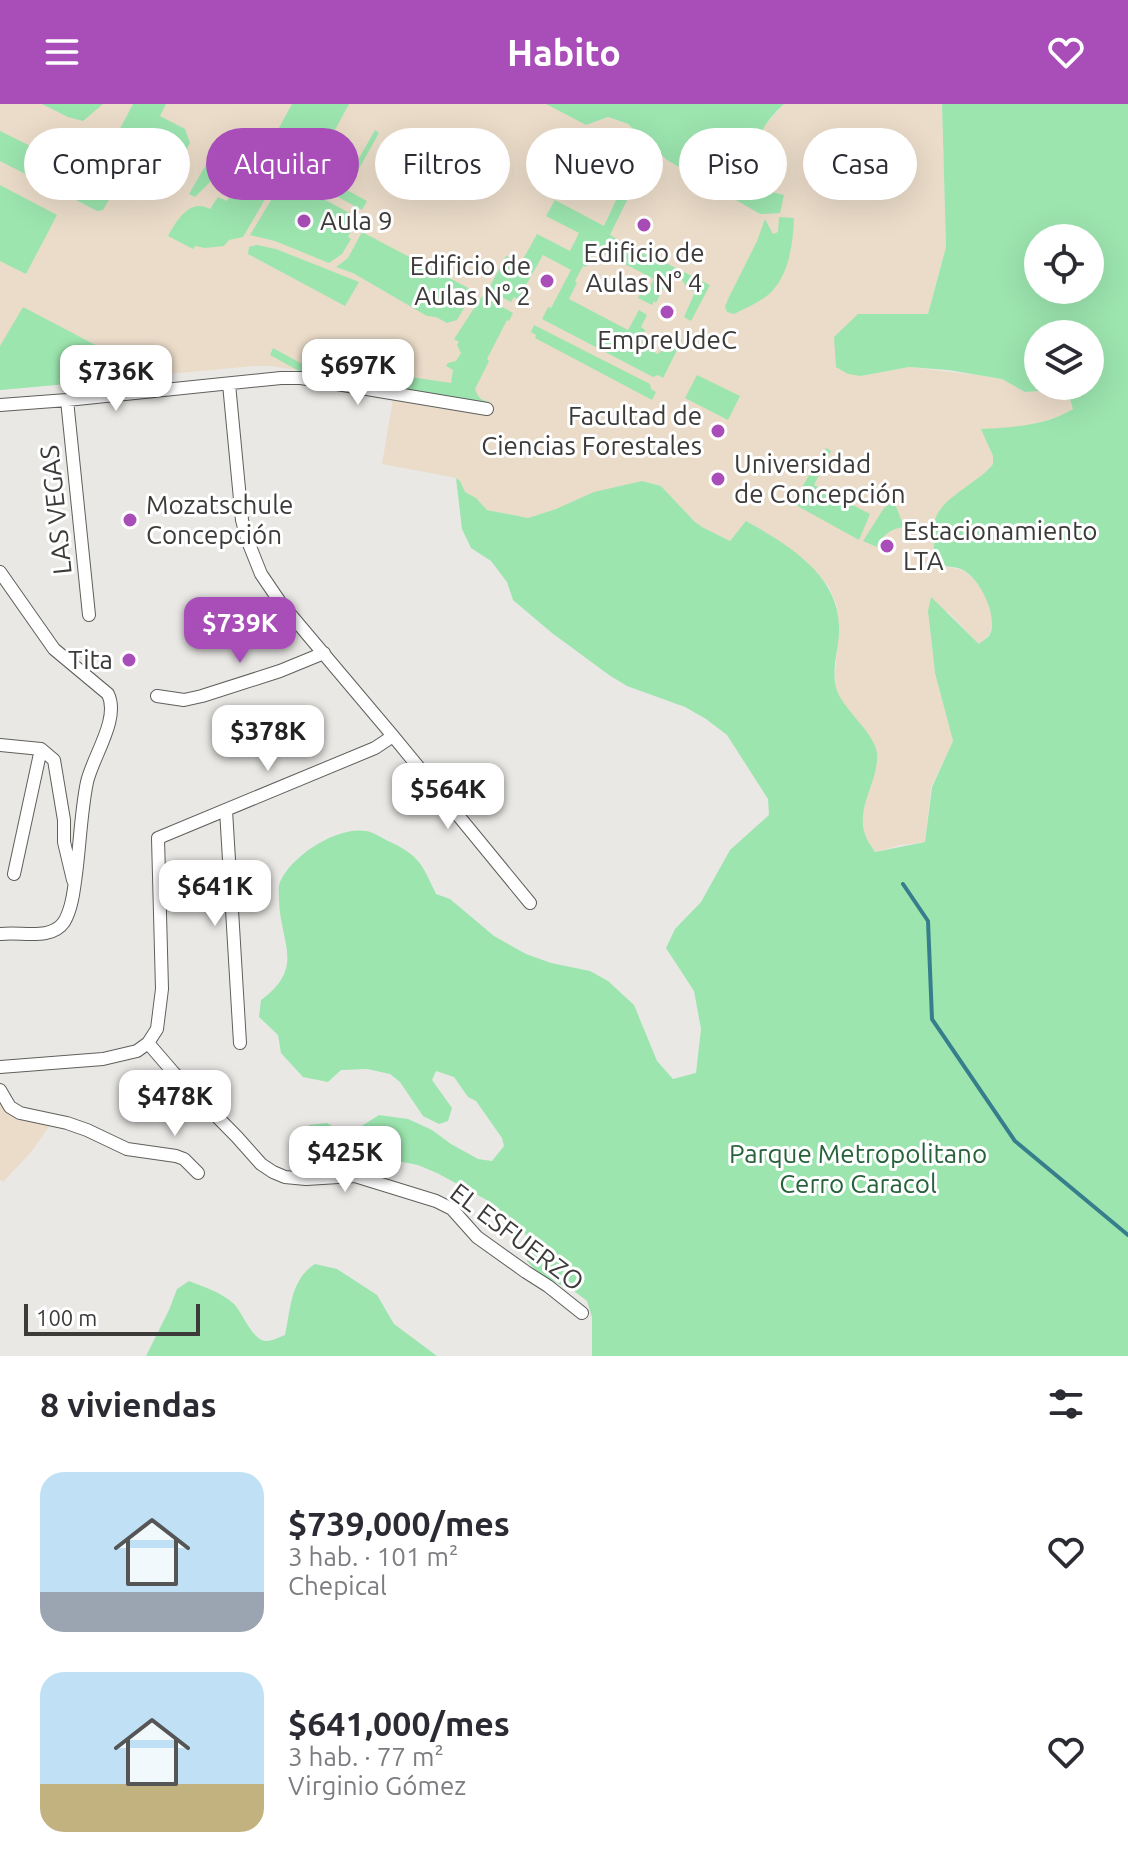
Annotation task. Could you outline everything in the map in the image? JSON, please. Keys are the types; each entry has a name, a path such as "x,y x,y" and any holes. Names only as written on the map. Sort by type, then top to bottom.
{"street":[{"path":"0,405 301,378 487,409"},
{"path":"229,384 239,499 247,539 261,574 293,618 530,903"},
{"name":"LAS VEGAS","path":"67,400 89,615"},
{"path":"0,572 54,649 108,694 112,701 109,726 92,763 86,785 74,885 64,921 46,934 0,934"},
{"path":"157,696 184,700 202,696 324,653"},
{"path":"0,1067 103,1059 137,1051 148,1043 157,1029 162,989 158,838 375,748 393,736"},
{"path":"0,745 41,749 54,760 64,820 64,842 74,885"},
{"path":"14,874 41,749"},
{"path":"226,810 240,1043"},
{"name":"EL ESFUERZO","path":"148,1043 261,1164 273,1172 285,1177 306,1179 355,1176 436,1201 452,1209 477,1237 582,1313"},
{"path":"0,1090 10,1107 20,1113 67,1123 127,1149 176,1156 184,1159 198,1173"}],"shaded area":[{"name":"Universidad de Concepción","path":"0,104 546,104 586,125 608,117 632,128 526,128 526,200 663,200 663,156 679,167 679,200 737,200 761,214 778,200 787,200 787,128 762,128 784,104 942,104 946,247 928,314 858,314 861,376 909,367 977,375 1002,379 1024,391 1024,400 1071,400 1074,410 1024,427 982,430 993,456 993,464 978,480 946,504 936,517 935,558 942,566 963,570 974,579 986,596 993,620 989,635 979,644 948,612 928,611 935,673 953,741 931,787 925,842 875,852 865,836 862,818 867,795 836,688 837,606 829,587 805,560 747,521 730,541 694,521 661,486 642,481 528,518 487,510 465,492 456,478 382,464 395,387 271,366 254,366 0,390"},
{"path":"0,1098 32,1121 50,1125 32,1151 3,1182 0,1180"}],"green space":[{"path":"42,104 103,104 83,121"},
{"path":"133,104 166,104 160,116 183,128 120,128"},
{"path":"292,104 349,104 336,128 279,128"},
{"path":"546,104 784,104 764,128 679,128 679,167 663,156 663,128 632,128 608,117 586,125"},
{"name":"Parque Metropolitano Cerro Caracol","path":"942,104 1128,104 1128,1356 592,1356 592,1317 587,1301 574,1291 540,1275 527,1261 529,1245 524,1230 485,1199 418,1165 344,1154 312,1142 309,1125 327,1123 342,1132 354,1131 379,1115 408,1119 478,1159 492,1161 504,1146 502,1138 476,1101 468,1097 454,1077 436,1071 432,1080 452,1108 448,1121 439,1124 423,1116 400,1082 390,1074 367,1069 341,1070 328,1082 303,1077 281,1053 278,1035 259,1017 261,1000 275,988 287,965 280,915 280,882 304,853 329,838 354,831 374,834 413,856 436,894 450,899 494,936 526,954 590,971 608,981 634,1005 657,1061 673,1079 696,1073 701,1029 694,991 666,948 675,929 701,902 730,850 769,815 768,799 727,735 685,707 627,686 609,675 513,600 507,582 491,561 471,548 462,529 456,478 465,492 487,510 528,518 594,492 642,481 661,486 694,521 730,541 746,521 793,551 808,563 830,591 839,626 834,672 836,687 844,704 875,746 877,764 863,816 867,839 875,852 925,842 932,787 953,741 935,673 928,611 931,597 979,644 989,636 992,628 990,609 975,580 961,569 937,563 934,524 937,515 950,499 993,464 993,456 981,429 1017,426 1062,415 1073,409 1070,400 1104,400 1104,320 1024,320 1024,391 1002,379 948,370 909,367 861,376 848,374 836,367 834,337 858,314 928,314 946,247"},
{"path":"375,130 375,140 359,169 359,158"},
{"path":"0,131 24,143 24,173 0,161"},
{"path":"206,165 206,186 195,197 190,192"},
{"path":"0,185 57,215 26,274 0,261"},
{"path":"359,197 367,201 362,210 344,200 359,200"},
{"path":"76,200 109,200 103,210 97,211"},
{"path":"216,200 265,200 243,237 229,240 224,246 195,246 193,249 168,236 190,208 203,206 210,209"},
{"path":"271,200 325,200 359,218 342,254 329,263 275,241 250,235"},
{"path":"555,200 604,226 616,200 627,200 610,235 710,285 691,321 684,317 695,292 670,274 656,303 654,301 652,305 638,298 640,294 645,296 654,279 616,257 614,259 595,250 575,281 577,283 569,299 628,330 639,310 647,315 641,327 645,330 642,344 657,354 673,335 682,340 663,378 658,375 653,377 542,319 571,270 543,255 522,292 526,295 523,302 514,297 511,302 488,290 506,256 521,263 537,234 570,251 579,233 546,216"},
{"path":"736,200 783,200 780,213 760,214"},
{"path":"779,217 794,218 791,249 781,279 760,300 734,314 727,312 728,299 765,219 773,234 778,232"},
{"path":"362,232 474,291 457,320 447,323 427,316 353,273 336,267 348,258"},
{"path":"257,245 276,249 359,282 345,306 248,254 249,247"},
{"path":"482,296 513,313 487,359 489,361 475,389 480,398 490,402 447,400 395,387 390,382 391,374 451,383 453,370 446,366 456,361 461,353 457,345 459,342 454,339"},
{"path":"23,307 145,371 146,377 0,390 0,346"},
{"path":"534,325 650,384 656,392 652,400 535,338 536,335 531,332"},
{"path":"273,348 315,371 314,375 299,371 270,355"},
{"path":"697,375 740,396 728,420 685,398"},
{"path":"826,448 831,451 814,485 870,514 859,540 792,503"},
{"path":"894,501 904,527 888,533 877,547 863,541 884,508"},
{"path":"315,1264 337,1269 377,1295 394,1324 437,1356 146,1356 177,1289 189,1281 229,1300 252,1332 262,1340 269,1341 285,1335 296,1287"}],"waterway":[{"path":"903,884 928,921 932,1019 1015,1141 1128,1235"}],"place":[{"name":"Aula 9","path":"304,221"},
{"name":"Edificio de Aulas N° 4","path":"644,225"},
{"name":"Edificio de Aulas N° 2","path":"547,281"},
{"name":"EmpreUdeC","path":"667,312"},
{"name":"Facultad de Ciencias Forestales","path":"718,431"},
{"name":"Universidad de Concepción","path":"718,479"},
{"name":"Mozatschule Concepción","path":"130,520"},
{"name":"Estacionamiento LTA","path":"887,546"},
{"name":"Tita","path":"129,660"}]}
